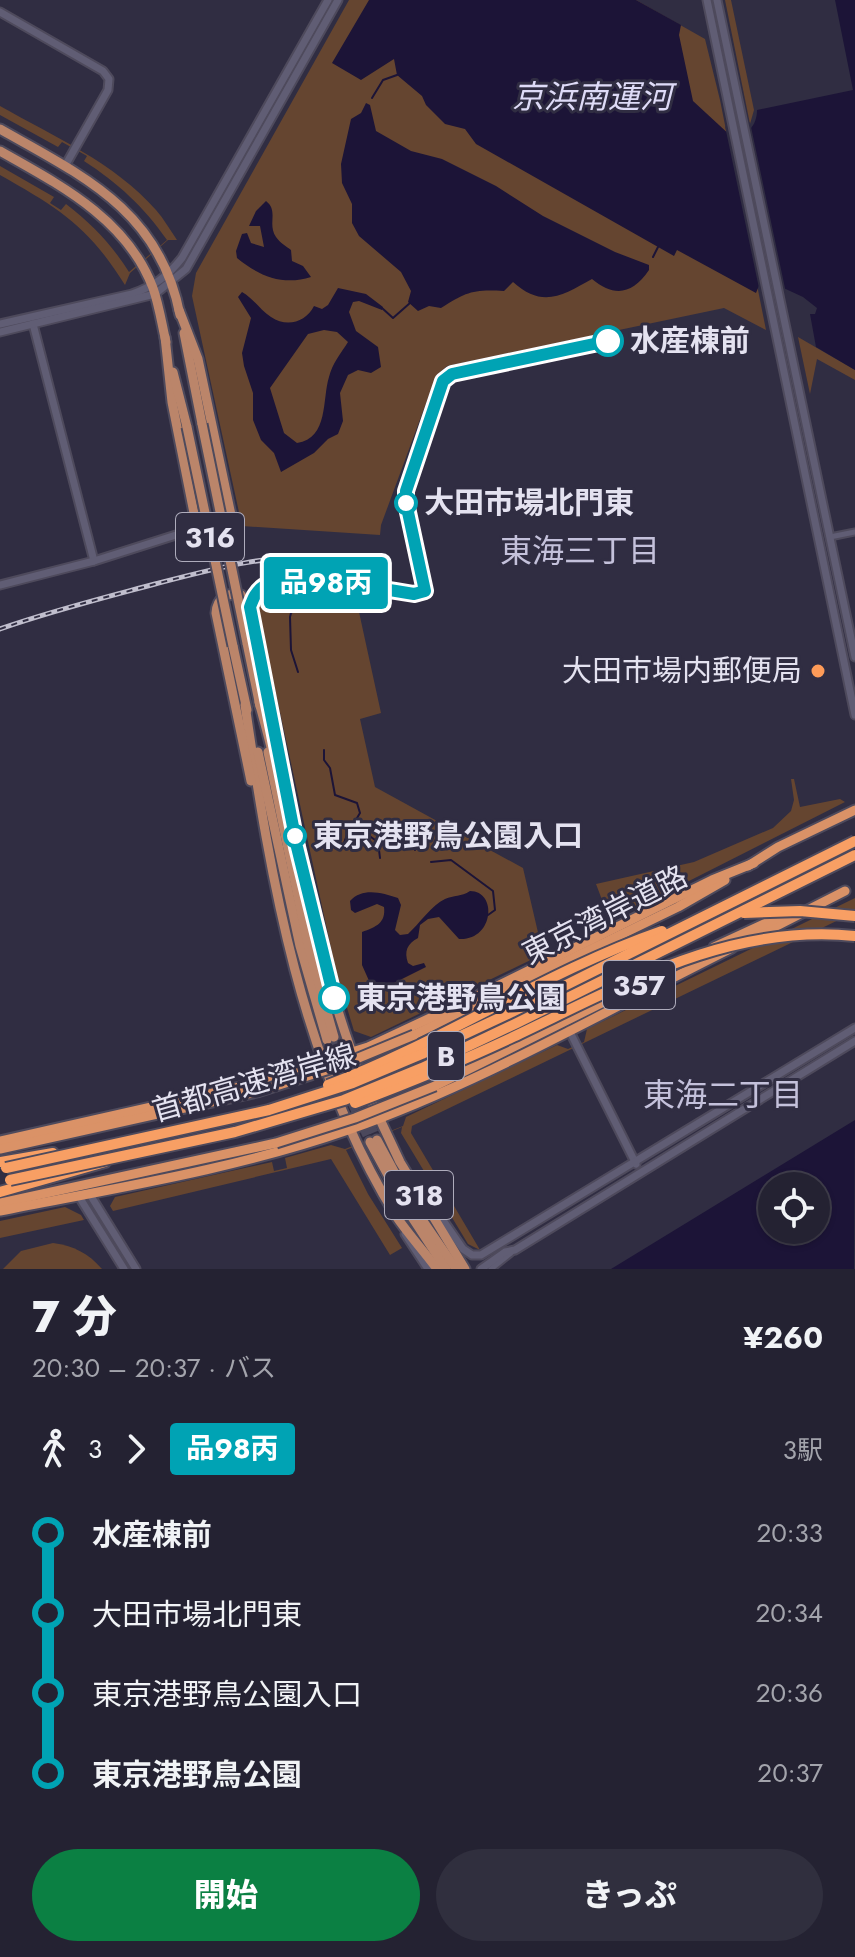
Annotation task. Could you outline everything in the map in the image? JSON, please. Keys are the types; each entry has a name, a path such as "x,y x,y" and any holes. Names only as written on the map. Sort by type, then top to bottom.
{"highway":[{"name":"東京湾岸道路","path":"0,1149 186,1110 308,1077 414,1035 678,907 778,847 855,810"},
{"name":"首都高速湾岸線","path":"3,1165 112,1146 316,1096 422,1054 855,841"},
{"name":"首都高速湾岸線","path":"5,1186 235,1132 319,1108 422,1068 855,855"},
{"name":"357","path":"0,1141 240,1087 352,1052 475,997 689,891 754,863"},
{"name":"357","path":"0,1211 252,1158 379,1118 454,1086 569,1030 850,888"},
{"name":"357","path":"0,1203 206,1159 326,1128 435,1086 733,937 850,888"},
{"name":"B","path":"232,1119 398,1055 612,950 670,929 730,915 767,911 855,916"},
{"name":"B","path":"235,1132 321,1114 397,1087 513,1037 634,978 705,951 778,936 855,936"}],"main road":[{"name":"316","path":"0,129 107,193 153,245 170,278 308,945 331,1038 300,946 263,772 245,705"},
{"name":"316","path":"0,151 69,191 93,209 121,237 154,290 187,427 233,646 270,857 296,975 322,1062 350,1129"},
{"path":"165,337 172,402 198,528 208,534 221,531 230,523 231,515 198,359 179,310"},
{"path":"270,857 258,815 216,613 220,599 231,594 241,595 250,607 297,847"},
{"name":"316","path":"259,702 327,972 352,1052"},
{"name":"318","path":"352,1052 400,1162 465,1269"},
{"name":"318","path":"350,1129 398,1218 437,1269"},
{"name":"318","path":"446,1269 400,1198 374,1141 412,1205 456,1269"}],"street":[{"path":"170,278 328,0"},
{"path":"0,332 154,290 186,269 338,0"},
{"path":"707,0 855,715"},
{"path":"717,0 830,537 850,616 855,657"},
{"path":"0,12 103,71 109,79 108,90 65,166"},
{"path":"0,324 154,290"},
{"path":"33,324 94,561"},
{"path":"0,585 94,561 198,528"},
{"path":"830,537 855,532"},
{"path":"400,1162 463,1249 474,1256 484,1254 855,1028"},
{"path":"569,1030 640,1173"},
{"path":"491,1269 515,1250 855,1041"},
{"path":"89,1193 136,1269"},
{"path":"78,1195 124,1269"},
{"path":"398,1218 428,1269"},
{"path":"481,1269 505,1252 515,1250"}],"shaded area":[{"path":"349,0 636,0 705,39 766,330 724,308 447,366 436,376 380,535 242,526 192,296 196,273"},
{"path":"725,0 731,0 754,110 750,124"},
{"path":"0,106 103,164 122,178 156,210 177,240 168,240 130,273 125,285 85,233 40,198 0,175 0,166 54,197 50,203 61,210 66,204 93,227 129,272 167,240 130,196 84,161 87,156 62,142 58,147 0,115"},
{"path":"798,337 855,370 855,380 817,359 810,394"},
{"name":"東京港野鳥公園","path":"284,588 354,589 381,713 360,719 375,787 523,868 543,954 371,1037 354,1031 336,971 256,601"},
{"path":"791,779 794,779 800,807 840,799 845,802 610,921 596,884 694,862 773,828 791,811 794,800"},
{"path":"855,898 855,912 412,1126 411,1133 480,1250 468,1244 401,1133 402,1127 346,1150 368,1194 402,1248 390,1255 331,1159 113,1211 110,1206 115,1197 272,1162 274,1171 287,1168 285,1158 331,1145 345,1149 403,1126 406,1117 557,1045 568,1049 584,1042 587,1029"},
{"path":"65,1207 81,1215 84,1220 0,1238 0,1221"},
{"path":"53,1243 80,1251 102,1269 3,1269 21,1251"}],"water":[{"name":"京浜南運河","path":"369,0 636,0 681,25 679,35 693,101 732,137 750,129 757,110 853,90 835,0 855,0 855,370 816,347 810,314 815,314 817,308 803,297 762,278 756,293 677,250 674,256 476,144 465,129 445,124 426,105 422,96 397,75 394,59 361,80 332,63"},
{"path":"366,103 370,105 376,131 411,151 442,159 496,186 543,216 615,252 649,265 649,270 636,284 622,291 608,289 592,279 562,294 544,297 534,295 513,282 504,291 470,293 441,308 429,306 418,311 408,302 411,291 401,272 359,236 352,223 352,204 342,183 341,164 351,119 361,113"},
{"path":"266,201 272,209 272,227 276,237 291,250 292,261 303,266 311,277 301,280 272,278 237,258 236,251 242,234 247,233 251,243 264,247 260,226 249,226 256,211"},
{"path":"338,288 366,294 383,307 382,310 359,301 353,302 349,312 356,331 378,347 381,367 371,373 358,370 348,375 340,393 343,421 338,434 314,453 281,472 274,453 261,440 253,420 253,393 242,353 251,318 238,297 242,292 267,314 290,323 306,316 314,306 322,309","holes":["324,330 337,332 348,342 330,372 319,426 315,434 297,443 284,433 270,388 308,334"]},
{"path":"470,891 479,893 488,907 485,925 479,932 471,938 459,939 439,917 428,919 420,925 418,938 409,945 406,955 408,963 413,966 424,963 426,967 388,986 370,983 362,965 362,932 379,924 384,907 377,904 355,913 351,910 350,901 367,893 398,898 401,905 395,930 400,935 408,934 440,902"},
{"path":"855,1120 854,1269 611,1269 758,1179 758,1244 830,1244 830,1172 770,1172"}],"pier":[{"path":"750,122 786,293 764,283 760,293 725,126 734,133 740,132"}],"waterway":[{"path":"372,98 383,80 397,75"},
{"path":"653,257 658,247"},
{"path":"382,308 393,318 410,303"},
{"path":"298,672 291,650 291,613 320,593"},
{"path":"324,750 335,795 357,803 360,813 357,818"},
{"path":"358,822 401,828 411,838 415,850"},
{"path":"344,843 348,832 354,827"},
{"path":"368,835 378,842 380,858"},
{"path":"431,862 451,860 493,891 495,910 488,915"}],"tunnel":[{"path":"334,1037 377,1140"},
{"path":"327,1040 370,1142"}],"railway":[{"path":"0,629 77,605 220,568 286,557 331,557"}],"bus line":[{"name":"品98丙","path":"334,998 297,847 251,602 261,588 276,583 346,584 414,594 425,591 406,491 446,376 608,341"}],"place":[{"name":"水産棟前","path":"608,341"},
{"name":"大田市場北門東","path":"406,503"},
{"name":"大田市場内郵便局","path":"818,671"},
{"name":"東京港野鳥公園入口","path":"295,836"},
{"name":"東京港野鳥公園","path":"334,998"}],"district":[{"name":"東海三丁目","path":"580,551"},
{"name":"東海二丁目","path":"723,1095"}]}
